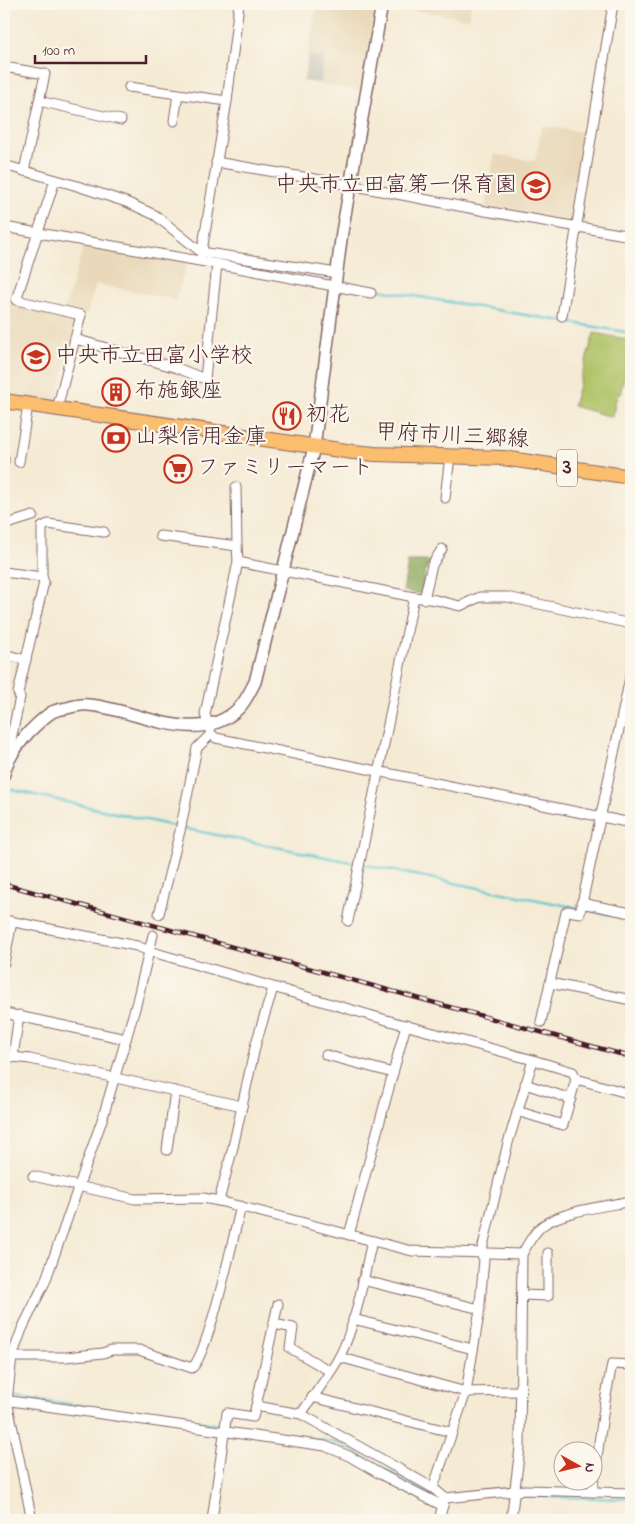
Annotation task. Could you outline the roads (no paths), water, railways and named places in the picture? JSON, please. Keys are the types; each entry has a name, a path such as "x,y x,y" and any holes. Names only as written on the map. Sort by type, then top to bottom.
{"main road":[{"name":"甲府市川三郷線","path":"4,401 314,447 375,454 503,458 631,477"}],"street":[{"path":"201,257 227,101 239,4"},
{"path":"159,914 181,827 197,748 214,723 239,708 255,682 314,447 350,184 382,4"},
{"path":"562,316 613,4"},
{"path":"4,67 46,74 24,171"},
{"path":"129,87 227,101"},
{"path":"174,121 178,94"},
{"path":"39,101 121,120"},
{"path":"216,162 350,184 485,211 631,236"},
{"path":"4,166 126,202 155,215 201,257 217,264 336,281"},
{"path":"55,180 16,300 81,316 57,409"},
{"path":"4,227 39,230 336,281 371,293"},
{"path":"76,339 177,368 204,379 217,264"},
{"path":"19,462 28,405"},
{"path":"445,498 450,456"},
{"path":"236,487 238,562 205,714 209,729 216,738 631,823"},
{"path":"4,525 32,516"},
{"path":"5,769 26,660 44,582 42,577 42,527 48,524 104,532"},
{"path":"160,536 237,546"},
{"path":"424,599 432,565 442,549"},
{"path":"238,562 460,606 480,597 508,597 631,624"},
{"path":"4,572 42,577"},
{"path":"348,921 414,597"},
{"path":"4,654 26,660"},
{"path":"541,1022 566,912 580,913 631,673"},
{"path":"5,769 22,740 36,724 54,712 76,706 103,707 186,726 209,729"},
{"path":"581,903 631,913"},
{"path":"4,962 8,921 137,946 273,988 573,1072 576,1079 562,1125 517,1112"},
{"path":"32,1520 7,1398 12,1357 22,1329 45,1282 73,1207 78,1186 115,1078 153,935"},
{"path":"550,983 631,1000"},
{"path":"219,1201 256,1043 273,988"},
{"path":"4,1013 126,1039"},
{"path":"19,1016 8,1056 30,1059 242,1106"},
{"path":"349,1235 406,1025"},
{"path":"326,1055 393,1073"},
{"path":"433,1488 466,1392 480,1309 484,1259 481,1254 491,1208 533,1060"},
{"path":"576,1079 631,1094"},
{"path":"525,1084 571,1099"},
{"path":"167,1150 175,1091"},
{"path":"34,1176 135,1199 203,1198 219,1201 412,1251 522,1254"},
{"path":"511,1520 520,1448 522,1254 532,1237 552,1219 567,1214 631,1201"},
{"path":"12,1357 66,1357 103,1354 111,1350 139,1350 192,1368 201,1354 214,1312 241,1206"},
{"path":"301,1414 339,1357 353,1319 372,1241"},
{"path":"521,1295 548,1296 548,1253"},
{"path":"362,1280 480,1309"},
{"path":"212,1520 227,1413 253,1417 278,1304"},
{"path":"353,1319 473,1349"},
{"path":"274,1324 293,1328 290,1348 330,1371"},
{"path":"339,1357 466,1392 520,1391"},
{"path":"599,1442 612,1364 631,1365"},
{"path":"312,1397 451,1432"},
{"path":"7,1398 316,1444 333,1449 444,1502 525,1490 552,1491"},
{"path":"256,1406 301,1414 433,1488 444,1502"},
{"path":"592,1492 631,1493"},
{"path":"440,1520 444,1502"}],"waterway":[{"path":"344,284 631,333"},
{"path":"4,788 187,829 578,908"},
{"path":"584,909 631,919"},
{"path":"10,1396 222,1425"},
{"path":"227,1426 343,1445 431,1495"},
{"path":"522,1496 631,1499"}],"railway":[{"path":"4,884 631,1057"}],"place":[{"name":"中央市立田富第一保育園","path":"536,186"},
{"name":"中央市立田富小学校","path":"36,357"},
{"name":"布施銀座","path":"116,392"},
{"name":"初花","path":"287,416"},
{"name":"山梨信用金庫","path":"116,438"},
{"name":"ファミリーマート","path":"178,469"}]}
